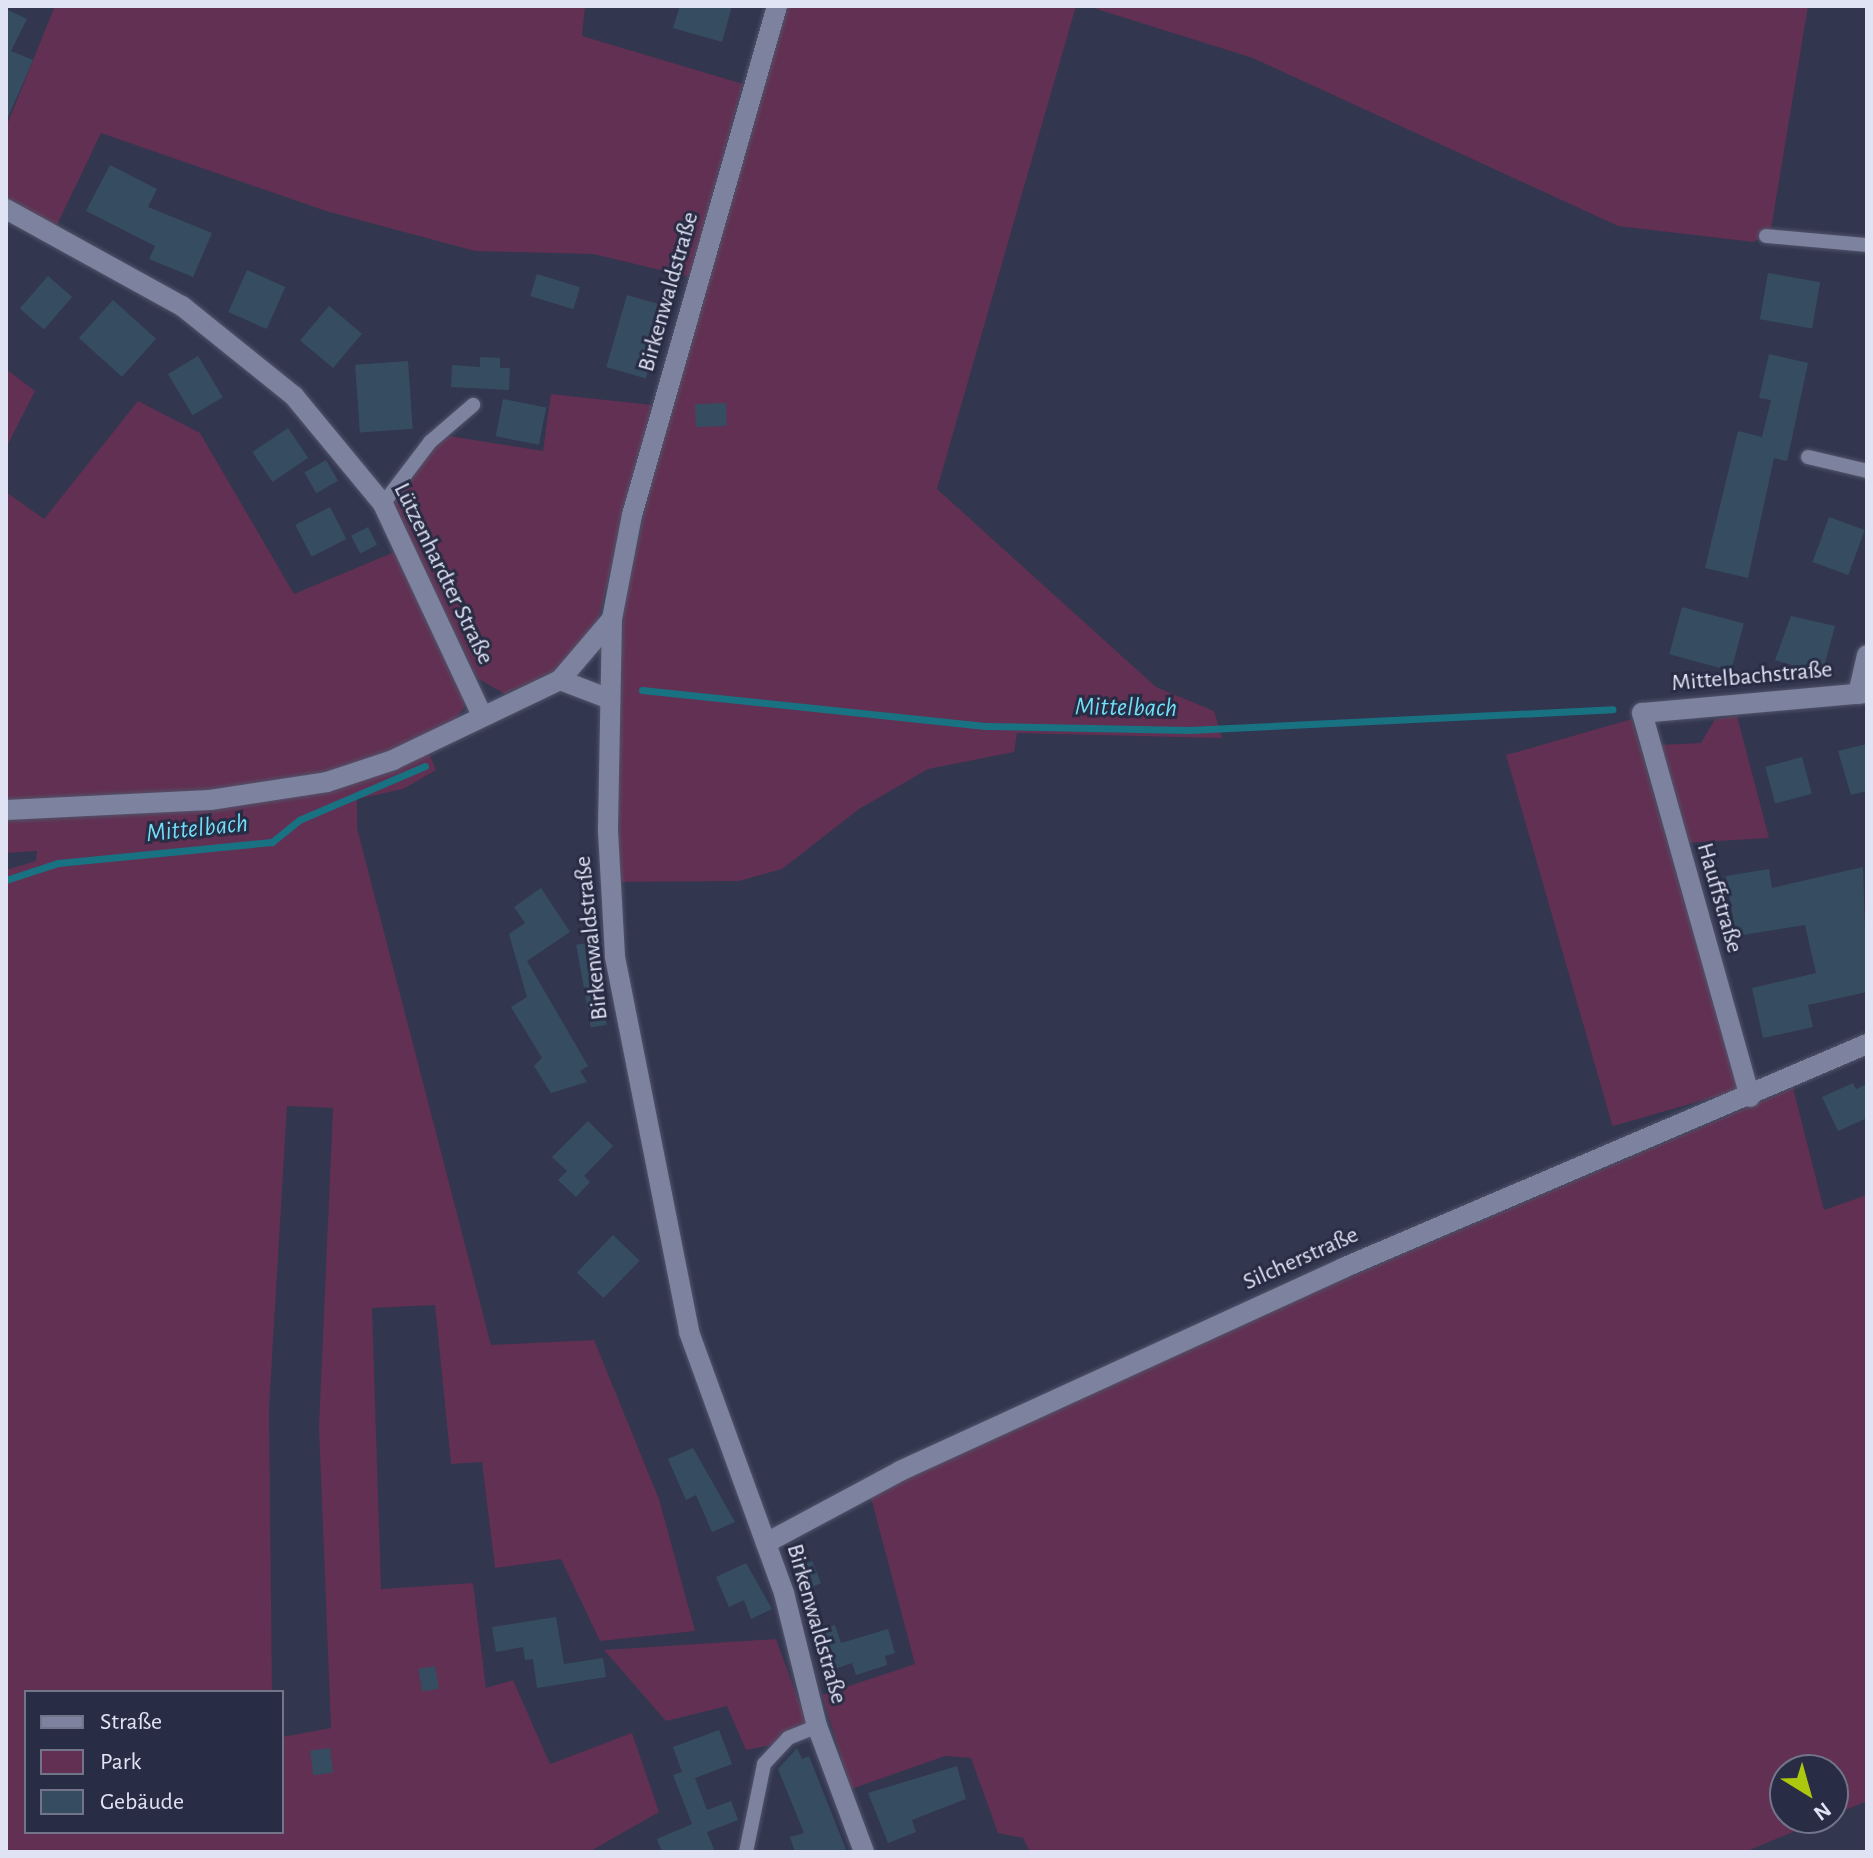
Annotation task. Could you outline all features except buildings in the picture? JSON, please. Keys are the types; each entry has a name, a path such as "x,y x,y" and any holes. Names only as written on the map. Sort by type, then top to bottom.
{"street":[{"name":"Birkenwaldstraße","path":"777,6 632,515 612,619 607,698 615,957 643,1126 689,1332 766,1543 817,1726 864,1852"},
{"name":"Lützenhardter Straße","path":"6,209 219,330 293,395 383,504 481,713"},
{"path":"6,810 210,800 314,784 393,760 481,713 560,680 612,619"},
{"path":"1863,693 1867,655"},
{"path":"560,680 607,698"},
{"name":"Mittelbachstraße","path":"1642,713 1863,693"},
{"name":"Hauffstraße","path":"1642,713 1750,1097"},
{"name":"Silcherstraße","path":"766,1543 900,1471 1329,1274 1750,1097 1867,1044"}],"lane":[{"path":"1766,236 1867,245"},
{"path":"383,504 430,442 473,405"},
{"path":"1808,457 1867,471"},
{"path":"746,1852 764,1764 788,1738 817,1726"}],"green space":[{"path":"55,6 585,6 582,36 743,84 690,277 593,254 475,251 326,211 101,133 56,227 6,198 6,127"},
{"path":"787,6 1076,6 937,489 1156,687 1214,711 1222,738 1017,733 1014,752 928,769 859,809 782,869 739,881 617,882 623,614 648,492"},
{"path":"1087,6 1808,6 1771,229 1754,242 1618,226 1253,58"},
{"path":"6,369 35,391 6,448"},
{"path":"551,394 652,405 597,625 556,670 505,694 477,678 390,501 443,435 543,451"},
{"path":"138,401 200,433 294,594 397,551 464,688 465,706 455,721 378,757 298,781 191,795 6,803 6,492 44,519"},
{"path":"1737,716 1769,838 1684,843 1659,745 1701,743 1715,719"},
{"path":"1632,719 1738,1090 1612,1126 1506,755"},
{"path":"428,751 436,770 403,789 357,799 357,828 491,1345 594,1340 659,1499 695,1631 600,1641 561,1559 495,1568 482,1462 451,1464 435,1305 372,1308 381,1589 473,1583 486,1688 513,1680 550,1764 632,1733 659,1812 589,1852 6,1852 6,870 36,861 37,851 6,853 6,824 9,817 202,805","holes":["287,1106 333,1108 319,1427 331,1728 284,1737 284,1834 24,1834 24,1690 272,1690 269,1408"]},
{"path":"1793,1088 1824,1210 1867,1195 1867,1801 1849,1808 1849,1754 1769,1754 1769,1834 1788,1834 1745,1852 1030,1852 1023,1838 998,1833 971,1758 945,1756 851,1789 822,1695 915,1664 870,1494 1228,1329"},
{"path":"776,1639 812,1737 746,1750 727,1706 666,1721 604,1650"}],"waterway":[{"name":"Mittelbach","path":"642,690 985,726 1189,730 1612,709"},
{"name":"Mittelbach","path":"6,880 58,863 272,842 299,820 425,766"}]}
